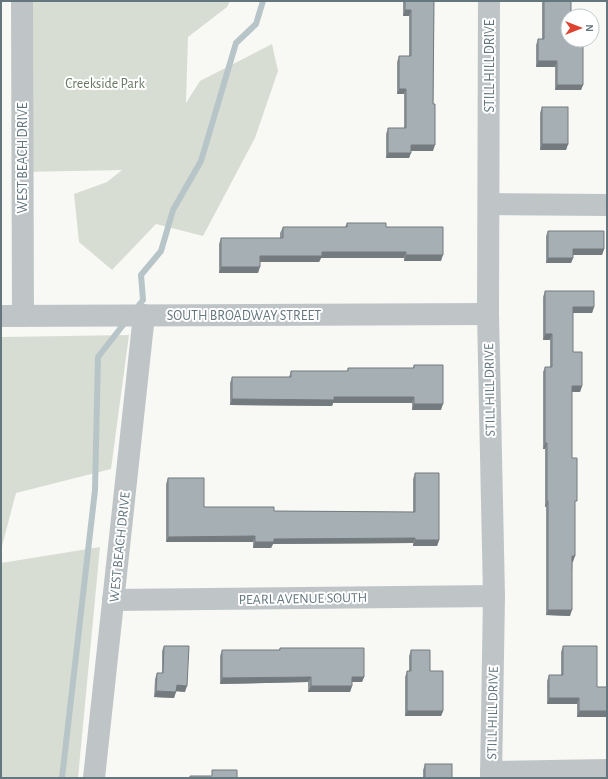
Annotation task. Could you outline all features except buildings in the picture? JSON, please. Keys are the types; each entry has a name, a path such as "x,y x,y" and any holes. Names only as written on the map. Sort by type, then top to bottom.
{"street":[{"name":"WEST BEACH DRIVE","path":"22,1 22,316"},
{"name":"STILL HILL DRIVE","path":"489,1 488,314 494,596 491,775"},
{"path":"489,204 607,205"},
{"name":"SOUTH BROADWAY STREET","path":"1,316 488,314"},
{"name":"WEST BEACH DRIVE","path":"94,778 144,315"},
{"name":"PEARL AVENUE SOUTH","path":"113,600 494,596"},
{"path":"491,775 607,770"}],"green space":[{"name":"Creekside Park","path":"22,1 230,1 227,7 188,37 186,103 200,81 272,44 278,71 255,138 203,236 156,224 112,270 79,242 74,194 107,182 122,170 23,172"},
{"path":"129,335 111,469 16,493 1,550 1,337"},
{"path":"100,547 78,778 1,778 1,563"}],"waterway":[{"path":"135,310 143,300 141,275 161,251 173,210 201,161 236,43 256,24 263,1"},
{"path":"62,778 95,490 98,357 127,320"}]}
